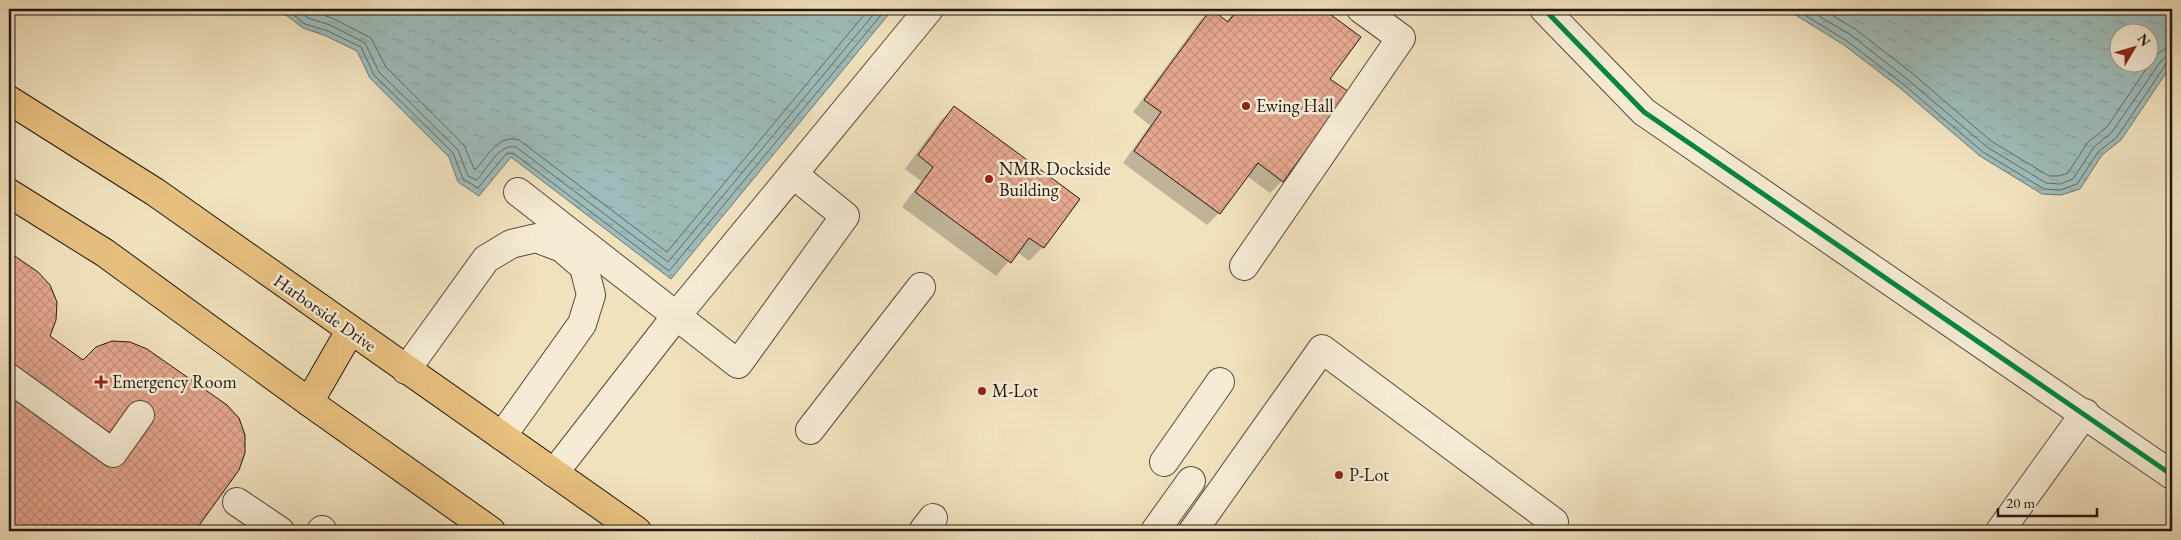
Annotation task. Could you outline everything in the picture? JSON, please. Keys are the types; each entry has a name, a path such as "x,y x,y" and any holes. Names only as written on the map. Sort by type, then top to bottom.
{"main road":[{"name":"Harborside Drive","path":"9,100 155,192 350,331 637,531"},
{"path":"9,193 105,254 308,402 491,531"},
{"path":"308,402 350,331"}],"street":[{"path":"554,473 676,315 929,9"},
{"path":"1244,266 1401,38 1361,9"},
{"path":"1544,9 1644,112 2085,413 2172,475"},
{"path":"518,192 738,364 845,216 793,174"},
{"path":"406,370 486,260 511,244 536,238 562,248 584,267 591,296 582,324 502,436"},
{"path":"810,430 921,286"},
{"path":"1193,531 1322,349 1554,522"},
{"path":"9,378 113,453 140,415"},
{"path":"1164,462 1220,382"},
{"path":"2000,531 2085,413"},
{"path":"1155,531 1191,481"},
{"path":"248,516 280,531"}],"water":[{"path":"278,9 893,9 671,279 511,157 479,196 458,182 449,157 370,78 357,51 326,36 303,28"},
{"path":"1786,9 2172,9 2172,64 2121,140 2102,155 2080,189 2061,195 2042,194 1980,156 1900,88 1844,45"}],"building":[{"name":"Ewing Hall","path":"1211,9 1228,22 1238,9 1323,9 1361,37 1330,79 1349,92 1283,182 1258,163 1220,214 1134,151 1161,112 1144,100"},
{"name":"NMR Dockside Building","path":"954,106 1080,199 1044,248 1029,238 1011,263 915,192 933,167 918,155"},
{"name":"Emergency Room","path":"9,252 38,272 50,285 57,302 56,320 50,336 83,360 96,347 112,341 130,342 147,349 227,405 239,418 245,435 245,453 239,470 195,531 9,531"}],"cycle path":[{"path":"1544,9 1644,112 2172,475"}],"place":[{"name":"Ewing Hall","path":"1246,106"},
{"name":"NMR Dockside Building","path":"989,179"},
{"name":"Emergency Room","path":"101,382"},
{"name":"M-Lot","path":"982,391"},
{"name":"P-Lot","path":"1339,475"}]}
